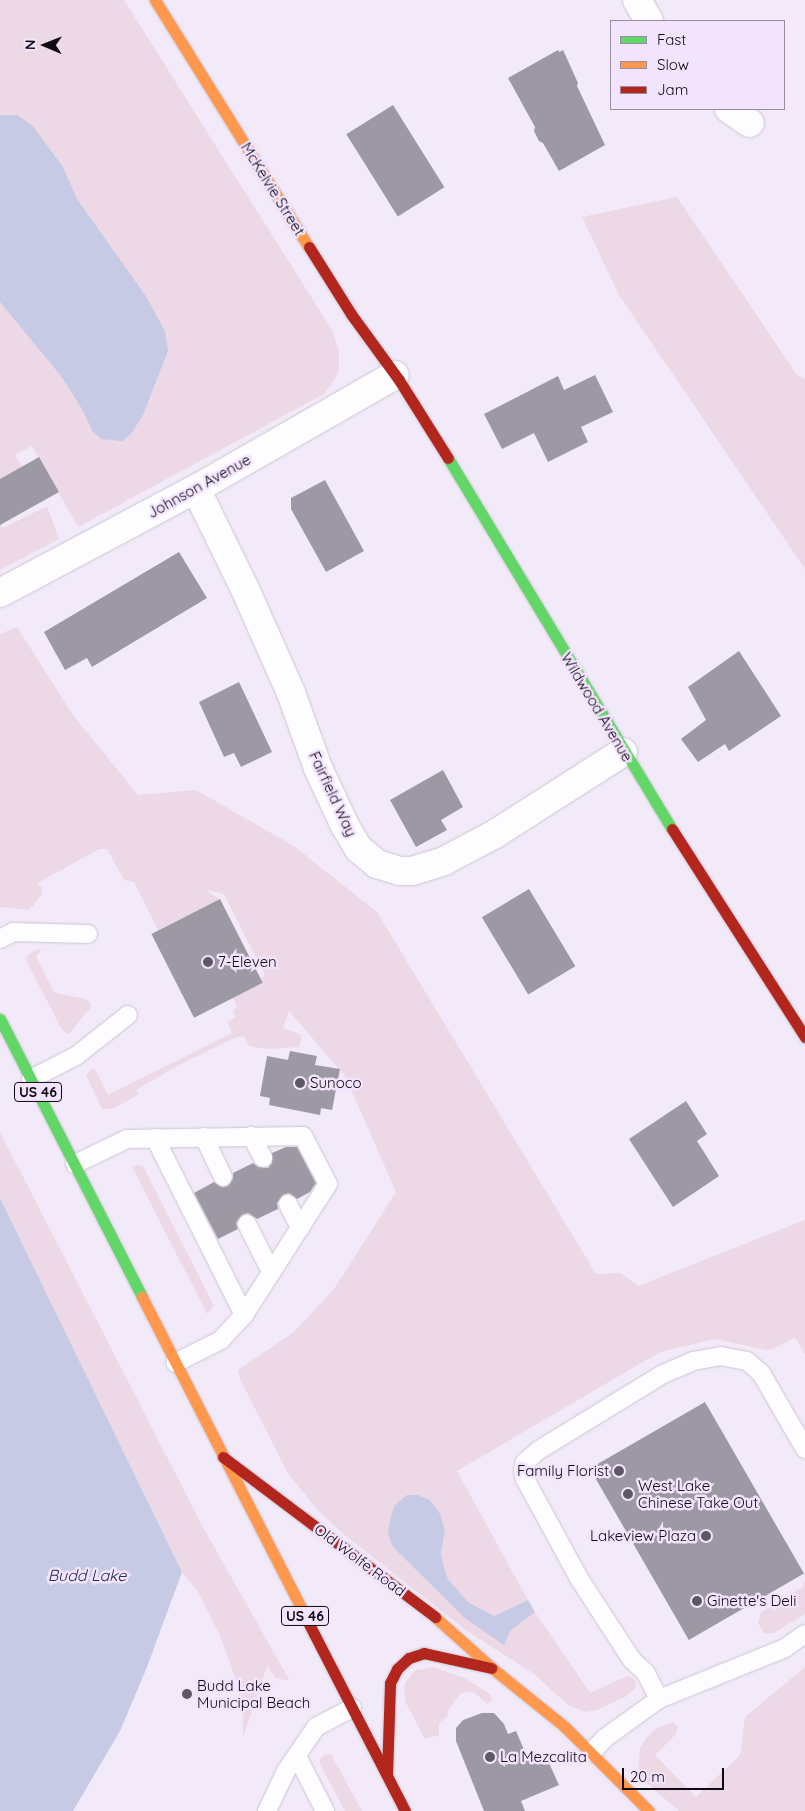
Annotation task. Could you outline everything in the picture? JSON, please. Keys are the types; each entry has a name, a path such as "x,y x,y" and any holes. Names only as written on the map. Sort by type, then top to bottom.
{"street":[{"name":"McKelvie Street","path":"155,0 351,314 395,375"},
{"path":"637,0 648,20"},
{"name":"Johnson Avenue","path":"0,593 196,489 395,375"},
{"name":"Wildwood Avenue","path":"395,375 447,456 623,752 805,1037"},
{"name":"Fairfield Way","path":"196,489 249,598 291,693 318,768 345,826 359,849 377,864 394,869 412,871 444,861 495,834 623,752"},
{"name":"US 46","path":"0,1020 405,1811"},
{"name":"Old Wolfe Road","path":"223,1458 447,1626 492,1668 542,1706 592,1752 647,1810"},
{"name":"Old Wolfe Road","path":"387,1774 390,1683 397,1669 403,1663 419,1654 430,1653 492,1668"}],"lane":[{"path":"0,939 13,932 88,934"},
{"path":"31,1079 76,1056 128,1015"},
{"path":"251,1136 263,1158"},
{"path":"74,1164 126,1139 303,1136 328,1184 244,1315 221,1340 175,1363"},
{"path":"204,1137 223,1177"},
{"path":"156,1138 244,1315"},
{"path":"288,1204 300,1228"},
{"path":"247,1224 271,1272"},
{"path":"659,1699 646,1673 632,1660 580,1580 525,1479 523,1470 525,1462 539,1450 663,1374 693,1361 721,1356 747,1361 761,1374 805,1449"},
{"path":"592,1752 605,1738 659,1699 785,1648 805,1634"},
{"path":"267,1811 286,1772 316,1727 352,1708"},
{"path":"297,1756 326,1811"}],"shaded area":[{"path":"0,0 124,0 332,330 339,350 339,369 335,379 324,394 78,527 32,446 15,455 22,467 0,479"},
{"path":"677,197 797,375 805,379 805,569 619,295 582,217"},
{"path":"47,506 59,539 0,570 0,519 3,528"},
{"path":"17,627 73,715 138,795 196,790 294,846 377,912 596,1274 621,1273 638,1286 805,1220 805,1354 795,1337 773,1349 766,1350 715,1339 660,1352 457,1471 528,1600 494,1616 469,1602 510,1631 535,1612 590,1693 627,1676 633,1678 636,1682 636,1688 625,1697 597,1710 585,1712 568,1705 534,1674 467,1631 341,1532 316,1508 287,1472 240,1379 238,1370 294,1332 334,1289 396,1192 345,1076 289,1011 283,1028 302,1035 299,1047 267,1049 249,1046 244,1036 234,1038 179,1065 136,1090 139,1094 113,1109 102,1109 86,1075 94,1067 108,1095 232,1033 227,1022 236,1017 233,1010 237,1007 233,998 262,983 260,978 265,975 224,894 205,890 220,899 158,930 134,882 124,880 107,849 99,849 38,883 42,889 41,896 29,910 0,907 0,634","holes":["445,1531 441,1554 444,1567 448,1579 468,1602 409,1561 393,1547"]},
{"path":"42,948 36,957 55,993 86,999 90,1003 91,1007 69,1034 62,1030 25,958 33,951"},
{"path":"0,1132 204,1529 290,1681 276,1678 267,1666 243,1738 243,1712 235,1677 219,1633 196,1589 182,1572 0,1198"},
{"path":"137,1165 143,1166 214,1306 207,1314 132,1167"},
{"path":"805,1581 805,1614 774,1633 765,1634 758,1623 761,1612 804,1586 803,1582"},
{"path":"433,1667 467,1679 490,1694 492,1700 487,1704 475,1693 467,1691 459,1695 449,1709 447,1717 439,1723 439,1735 425,1739 406,1703 404,1690 405,1683 415,1670"},
{"path":"805,1667 805,1811 679,1811 643,1780 638,1770 640,1748 646,1738 657,1728 672,1722 678,1726 676,1734 655,1755 696,1797 740,1755 745,1717"},
{"path":"331,1754 362,1811 345,1811 320,1764 320,1759 324,1755"}],"water":[{"path":"0,115 17,115 32,125 63,167 77,199 145,295 165,331 168,351 143,415 131,434 122,441 101,439 93,432 82,409 61,376 0,302"},
{"name":"Budd Lake","path":"0,1198 182,1572 147,1667 120,1731 73,1811 0,1811"},
{"path":"407,1495 418,1495 430,1500 440,1514 445,1531 441,1554 444,1567 448,1579 468,1602 494,1616 528,1600 535,1612 510,1631 504,1645 466,1619 393,1547 388,1534 394,1506"}],"building":[{"path":"558,50 559,52 563,50 578,83 577,86 605,145 559,171 543,143 539,141 534,131 535,127 508,78"},
{"path":"393,105 444,187 398,216 346,134"},
{"path":"595,375 613,412 581,427 588,442 548,462 534,433 502,449 484,414 558,376 564,390"},
{"path":"39,457 59,492 0,525 0,479"},
{"path":"325,480 364,551 326,572 291,509 291,498"},
{"path":"179,552 207,598 92,667 87,658 65,670 44,632"},
{"path":"739,651 781,716 729,751 725,744 698,762 681,739 706,720 688,687"},
{"path":"239,682 272,752 241,767 234,753 224,757 199,702"},
{"path":"443,770 463,807 441,820 447,830 416,847 390,800"},
{"path":"529,889 575,966 528,994 482,917"},
{"name":"7-Eleven","path":"220,899 263,983 194,1018 151,934"},
{"name":"Sunoco","path":"290,1051 317,1056 315,1065 340,1069 332,1110 321,1108 320,1115 269,1105 270,1098 260,1096 267,1056 288,1060"},
{"path":"686,1101 707,1134 697,1141 719,1176 673,1207 629,1139"},
{"path":"286,1147 297,1147 316,1183 310,1192 297,1199 289,1193 283,1195 277,1203 278,1209 257,1219 248,1213 242,1215 236,1223 238,1229 218,1239 194,1193 214,1182 222,1187 228,1186 233,1178 233,1173 253,1163 258,1167 268,1168 272,1163 272,1153"},
{"name":"Lakeview Plaza","path":"705,1402 804,1573 689,1640 590,1468"},
{"name":"La Mezcalita","path":"482,1713 494,1713 504,1724 508,1734 516,1731 528,1759 544,1752 559,1785 521,1801 525,1811 484,1811 456,1741 456,1728 463,1720"}],"traffic: fast":[{"path":"448,458 672,829"},
{"path":"0,1019 142,1297"}],"traffic: slow":[{"path":"155,0 309,247"},
{"path":"142,1297 309,1624"},
{"path":"435,1617 492,1668 565,1727 649,1811"}],"traffic: jam":[{"path":"309,247 351,314 399,380 448,458"},
{"path":"672,829 805,1037"},
{"path":"223,1457 435,1617"},
{"path":"309,1624 405,1811"},
{"path":"387,1775 390,1683 397,1669 409,1658 424,1653 491,1668"}],"place":[{"name":"7-Eleven","path":"208,962"},
{"name":"Sunoco","path":"300,1083"},
{"name":"Family Florist","path":"619,1471"},
{"name":"West Lake Chinese Take Out","path":"628,1494"},
{"name":"Lakeview Plaza","path":"706,1536"},
{"name":"Ginette's Deli","path":"697,1601"},
{"name":"Budd Lake Municipal Beach","path":"187,1694"},
{"name":"La Mezcalita","path":"490,1757"}]}
